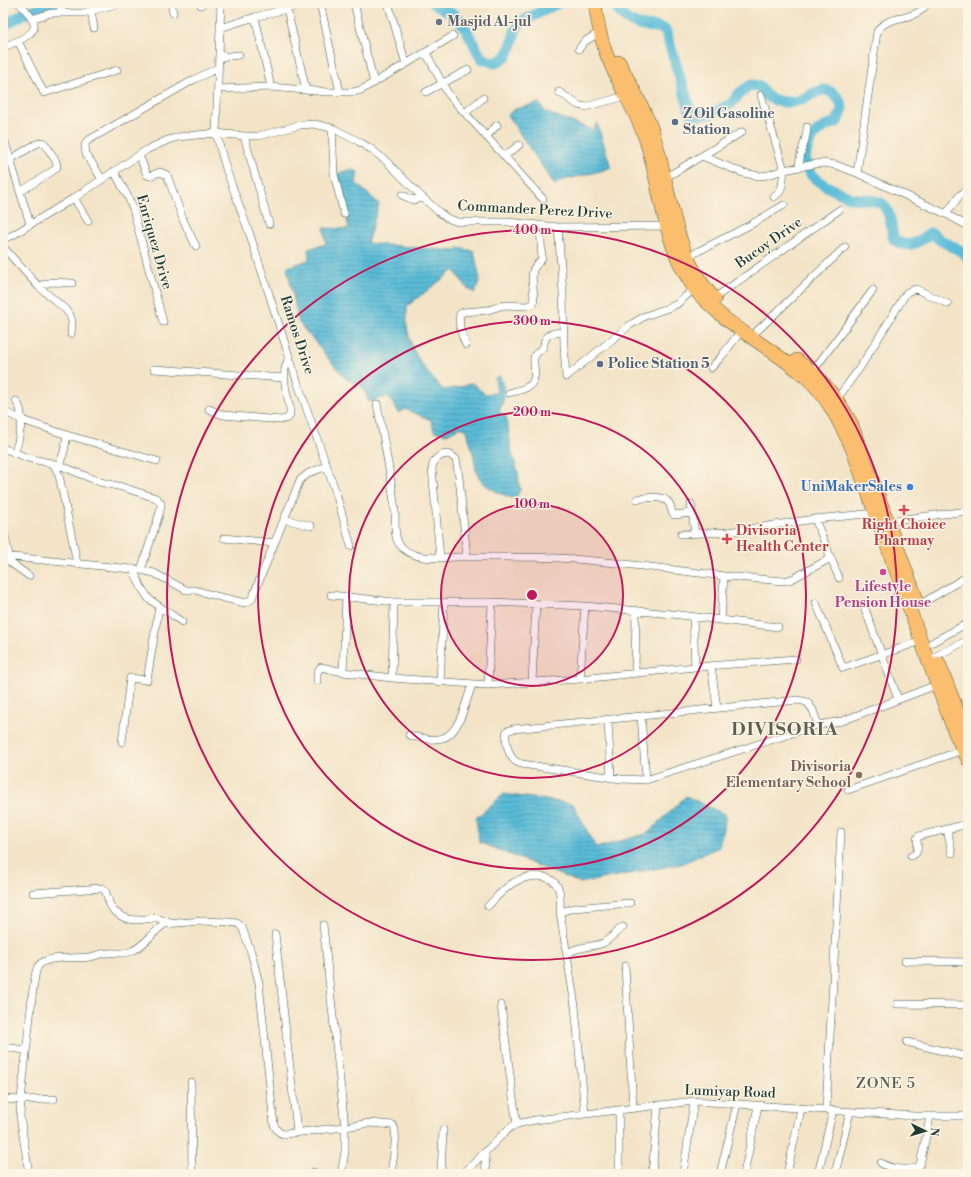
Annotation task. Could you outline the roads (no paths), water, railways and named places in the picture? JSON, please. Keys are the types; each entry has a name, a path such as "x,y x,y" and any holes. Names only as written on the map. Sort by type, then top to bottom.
{"highway":[{"path":"595,3 605,51 640,125 660,180"},
{"path":"602,3 608,33 616,56 639,100 654,135 660,180 671,226 686,257 697,285"},
{"path":"671,226 671,243 681,267 711,301 741,332 807,378 826,400 851,446 919,605 926,642 936,656 941,683"},
{"path":"711,301 726,309 812,371 837,399 851,423 909,604 926,642 941,683 968,738"},
{"path":"961,725 965,755"}],"street":[{"path":"3,47 26,37 33,30 34,23 19,3"},
{"path":"59,12 64,3"},
{"path":"31,18 59,12 83,13 120,3"},
{"path":"171,3 173,13"},
{"name":"Ramos Drive","path":"221,3 216,133 226,169 250,235 336,493 351,546"},
{"path":"220,28 309,3"},
{"path":"320,3 340,92"},
{"path":"354,3 374,83"},
{"path":"388,3 406,64"},
{"path":"856,173 877,32 880,26 886,23 922,11 927,3"},
{"path":"287,9 306,90"},
{"path":"91,10 94,28"},
{"path":"255,17 271,87"},
{"path":"579,49 584,42 600,32"},
{"path":"218,89 271,87 340,92 357,91 374,83 453,36"},
{"path":"18,41 44,93 116,70"},
{"path":"426,53 447,92 543,199"},
{"path":"219,57 239,55"},
{"path":"102,179 86,154 85,145 87,142 196,79 218,68"},
{"path":"426,92 468,70"},
{"path":"559,92 578,105 585,107 626,96"},
{"path":"761,95 784,170 782,186 779,193 774,197"},
{"path":"465,113 483,98"},
{"name":"Commander Perez Drive","path":"3,239 14,235 74,198 148,149 173,138 216,133 259,136 307,124 321,125 332,128 371,149 386,161 439,212 447,218 458,222 508,222 540,226 671,226"},
{"path":"486,137 497,125"},
{"path":"802,166 799,161 807,133 807,127"},
{"path":"332,128 334,174 344,214"},
{"path":"660,180 742,132"},
{"path":"3,136 30,224"},
{"path":"244,136 269,224"},
{"path":"11,159 42,142 46,144 56,161 57,167 54,170 20,192"},
{"path":"505,156 519,145"},
{"path":"139,155 147,175 150,176 160,172 167,175 184,222 196,246"},
{"path":"702,156 743,173 756,176 768,176 784,170 815,164 823,163 836,165 946,214 968,226"},
{"name":"Enriquez Drive","path":"114,171 133,209 163,322"},
{"path":"946,214 960,195 968,190"},
{"path":"402,195 413,200 423,198"},
{"path":"74,198 88,221"},
{"path":"686,257 750,225 784,205"},
{"name":"Bucoy Drive","path":"711,301 839,210"},
{"path":"466,345 459,323 460,314 463,312 481,311 504,305 526,306 533,304 533,271 542,258 540,226"},
{"path":"558,226 563,293 566,377 630,325 645,316 677,304 697,285"},
{"path":"3,247 38,286 70,315 72,322 71,334"},
{"path":"756,332 845,247"},
{"path":"38,286 52,282 72,283"},
{"path":"837,399 861,366 908,292 916,289 948,304"},
{"path":"812,371 873,290"},
{"path":"509,393 526,388 531,384 534,377 535,354 543,348 546,336 549,334 564,332"},
{"path":"710,368 741,332"},
{"path":"210,409 223,415 286,419 289,416 290,409 284,378 286,363 290,358"},
{"path":"154,369 284,378"},
{"path":"14,453 18,442 22,420 20,408 16,401"},
{"path":"377,404 386,450 395,512 396,538 399,544 409,552 416,555 440,558 467,557 567,559 784,581 792,579 831,558"},
{"path":"3,412 67,435 157,461"},
{"path":"59,465 64,452 67,435"},
{"path":"3,448 28,458 59,465 100,482 127,488 152,496 159,501 161,506 160,515 137,570 144,594 159,608 182,622"},
{"path":"440,558 432,468 438,456 449,454 456,459 467,557"},
{"path":"52,463 59,475 77,563"},
{"path":"6,556 154,573 186,590 195,590 246,603 251,600 253,596 300,480 308,473 327,466"},
{"path":"637,499 660,498 670,504 671,511 674,515 692,514"},
{"path":"691,504 695,534"},
{"path":"681,534 727,532 815,519 968,511"},
{"path":"284,519 311,526"},
{"path":"815,519 839,578"},
{"path":"3,527 6,556 11,562 29,576"},
{"path":"224,538 274,543"},
{"path":"721,620 724,576"},
{"path":"919,605 968,576"},
{"path":"330,595 394,602 492,602 585,606 636,610 778,626"},
{"path":"344,672 346,596"},
{"path":"392,678 394,602"},
{"path":"440,682 444,602"},
{"path":"488,685 492,602"},
{"path":"816,602 843,668 882,654 926,642 968,623"},
{"path":"532,682 536,604"},
{"path":"580,679 585,606"},
{"path":"122,742 130,678 147,680 159,608"},
{"path":"865,608 898,699"},
{"path":"635,674 636,610"},
{"path":"693,617 695,667"},
{"path":"936,656 968,640"},
{"path":"317,681 316,674 320,667 344,672 392,678 488,685 580,679 695,667 796,659"},
{"path":"712,666 717,708"},
{"path":"818,725 810,706 803,700 513,729 507,731 505,736 511,756 517,762 522,764 612,778 646,780 818,725 842,721 941,683"},
{"path":"409,736 442,739 450,735 460,722 472,685"},
{"path":"641,716 646,780"},
{"path":"608,720 612,778"},
{"path":"848,790 965,755"},
{"path":"911,856 915,855 917,852 916,838 918,836 968,824"},
{"path":"947,829 952,853"},
{"path":"818,1174 830,1110 841,832"},
{"path":"488,906 501,892 513,883 524,878 538,876 545,877 555,883 559,889 560,912 575,1006 585,1114"},
{"path":"33,893 101,888 105,890 110,905 114,911 121,916 136,920 156,918 171,923"},
{"path":"560,912 574,908 630,903"},
{"path":"29,1174 20,1116 25,1050 36,971 40,965 44,962 59,958 88,957 108,953 127,953 142,945 160,927 171,923 214,921 237,923 242,927 251,952 259,983 274,1125 277,1131 284,1134 297,1131 345,1127 370,1123 393,1124 396,1128 396,1137 391,1174"},
{"path":"323,926 345,1127 345,1152 341,1174"},
{"path":"567,954 580,947 602,944 622,927"},
{"path":"275,934 297,1131"},
{"path":"905,961 968,962"},
{"path":"625,966 633,1108"},
{"path":"897,1004 968,1005"},
{"path":"501,1006 512,1097 518,1124"},
{"path":"907,1042 968,1057"},
{"path":"3,1047 25,1050"},
{"path":"191,1082 192,1174"},
{"path":"3,1099 54,1099"},
{"path":"683,1174 694,1101"},
{"name":"Lumiyap Road","path":"463,1174 501,1136 518,1124 535,1120 633,1108 694,1101 930,1117 968,1116"},
{"path":"720,1174 737,1104"},
{"path":"652,1174 658,1106"},
{"path":"744,1174 758,1106"},
{"path":"787,1174 801,1109"},
{"path":"619,1110 619,1174"},
{"path":"835,1174 850,1112"},
{"path":"881,1163 890,1168 914,1169 920,1166 930,1117"},
{"path":"441,1174 443,1130"},
{"path":"485,1153 486,1174"}],"water":[{"path":"539,103 545,112 593,130 597,123 611,167 601,171 559,181 555,185 507,115 515,109"},
{"path":"350,169 358,172 356,183 379,204 367,243 454,251 459,248 474,251 480,280 475,293 467,288 454,270 407,306 407,329 413,349 421,363 443,390 461,387 472,383 485,394 497,393 495,378 500,376 504,394 499,412 506,416 512,453 518,473 520,490 515,499 493,490 480,478 476,471 467,430 460,427 447,434 434,431 431,420 405,409 399,413 388,396 369,402 363,387 345,378 299,323 287,267 309,260 308,249 326,244 324,228 349,229 337,174"},
{"path":"504,794 573,804 596,848 648,833 686,796 726,815 719,847 681,864 580,883 479,842 476,818"}],"waterway":[{"path":"3,26 25,13 55,3"},
{"path":"433,3 455,15 464,25 481,58 495,63 506,57 512,44 515,31 521,22 558,3"},
{"path":"614,3 622,15 630,21 639,25 657,27 665,30 691,113 699,115 712,113 731,104 740,93 751,85 760,86 768,97 781,102 796,101 823,90 829,91 835,95 840,101 842,111 837,122 822,128 815,134 809,143 805,157 806,164 811,175 821,183 849,197 855,199 874,200 881,203 889,215 894,240 909,245 921,240 930,233 963,252 968,258"}],"place":[{"name":"Masjid Al-jul","path":"439,22"},
{"name":"Z Oil Gasoline Station","path":"675,122"},
{"name":"Police Station 5","path":"600,364"},
{"name":"UniMakerSales","path":"910,487"},
{"name":"Right Choice Pharmay","path":"904,510"},
{"name":"Divisoria Health Center","path":"727,539"},
{"name":"Lifestyle Pension House","path":"883,572"},
{"name":"Divisoria Elementary School","path":"859,775"}],"district":[{"name":"DIVISORIA","path":"785,729"},
{"name":"ZONE 5","path":"886,1083"}]}
